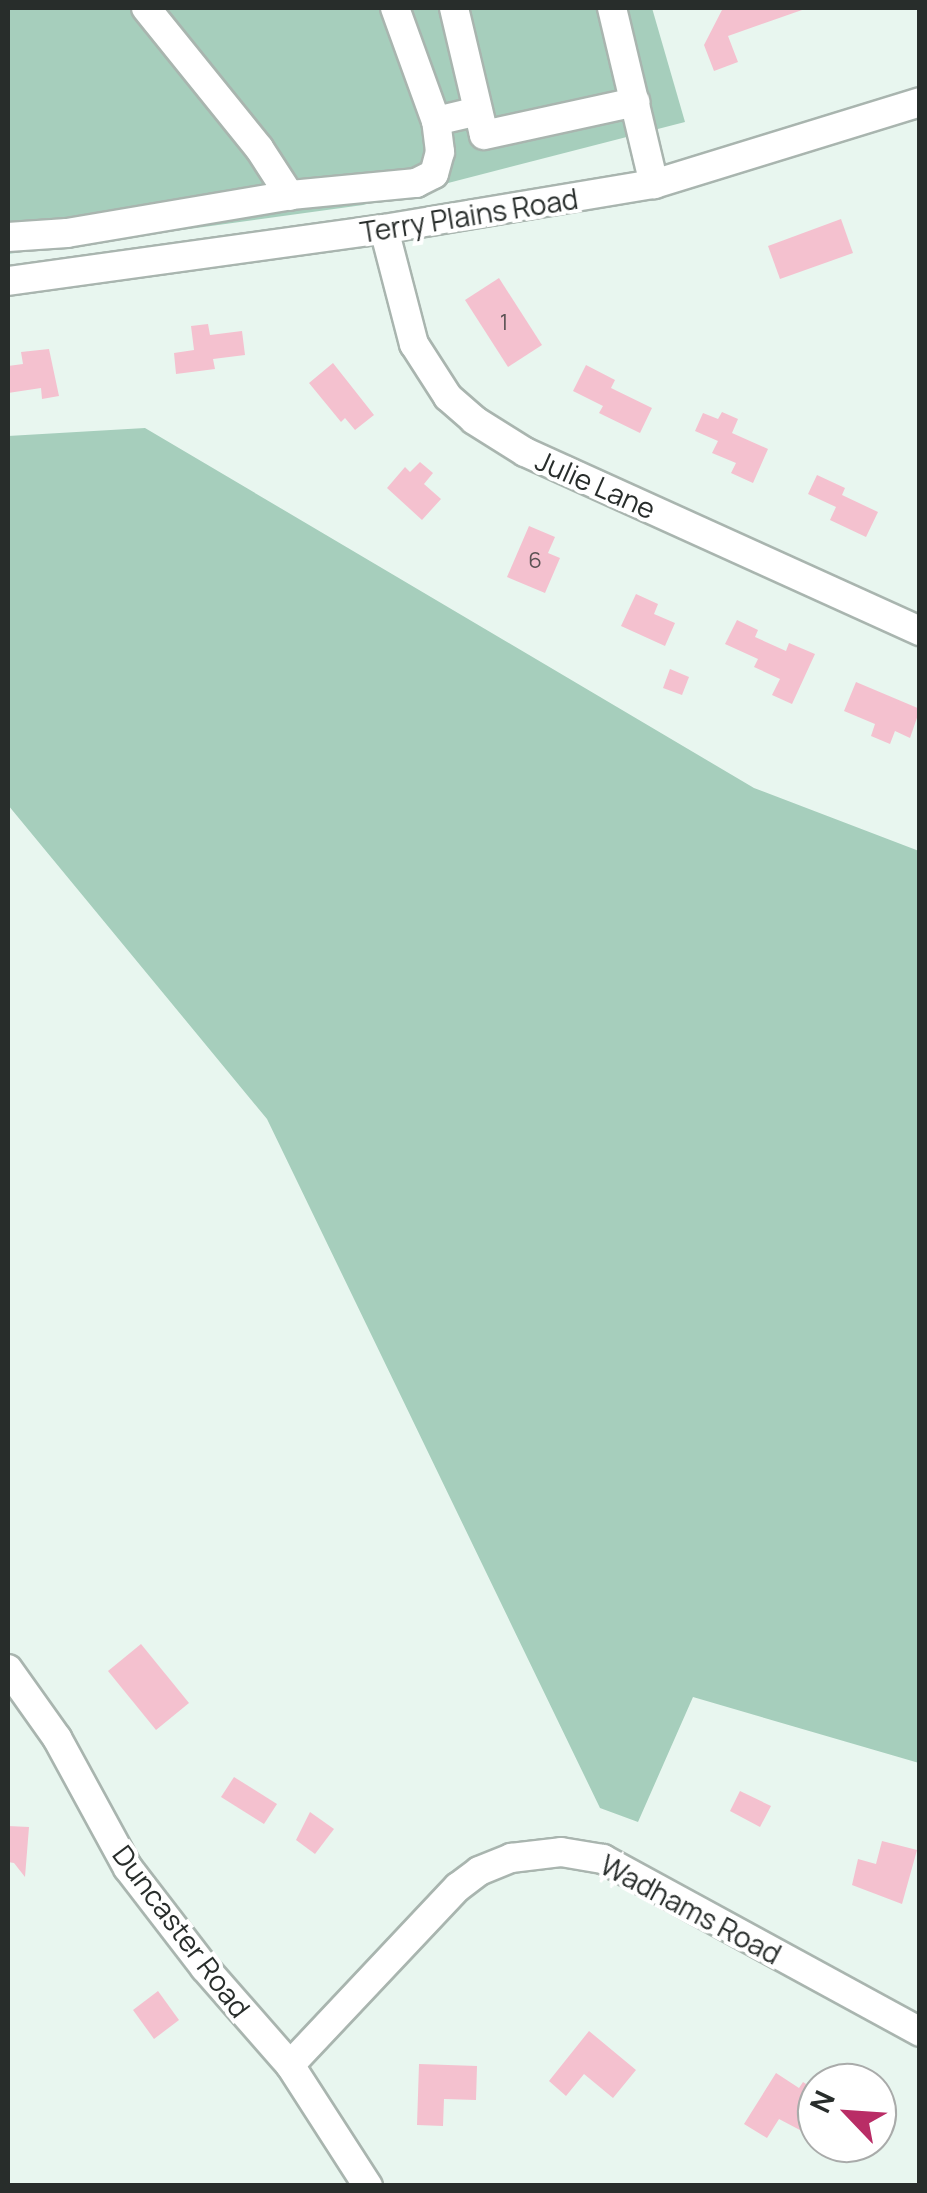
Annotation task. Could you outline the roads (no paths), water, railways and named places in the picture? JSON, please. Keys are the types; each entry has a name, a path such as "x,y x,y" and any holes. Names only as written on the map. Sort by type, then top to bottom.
{"street":[{"path":"146,8 260,148 290,196"},
{"path":"8,237 67,233 290,196 416,183 434,174 440,152 436,121 395,8"},
{"path":"454,8 484,135 634,102"},
{"path":"612,8 654,184"},
{"name":"Terry Plains Road","path":"8,281 384,230 654,184 920,102"},
{"path":"436,121 478,111"},
{"name":"Julie Lane","path":"384,230 414,344 448,397 474,420 525,452 920,631"},
{"name":"Duncaster Road","path":"8,1669 56,1738 128,1868 206,1968 290,2065 368,2186"},
{"name":"Wadhams Road","path":"290,2065 458,1887 479,1872 512,1858 561,1852 603,1859 920,2032"}]}
